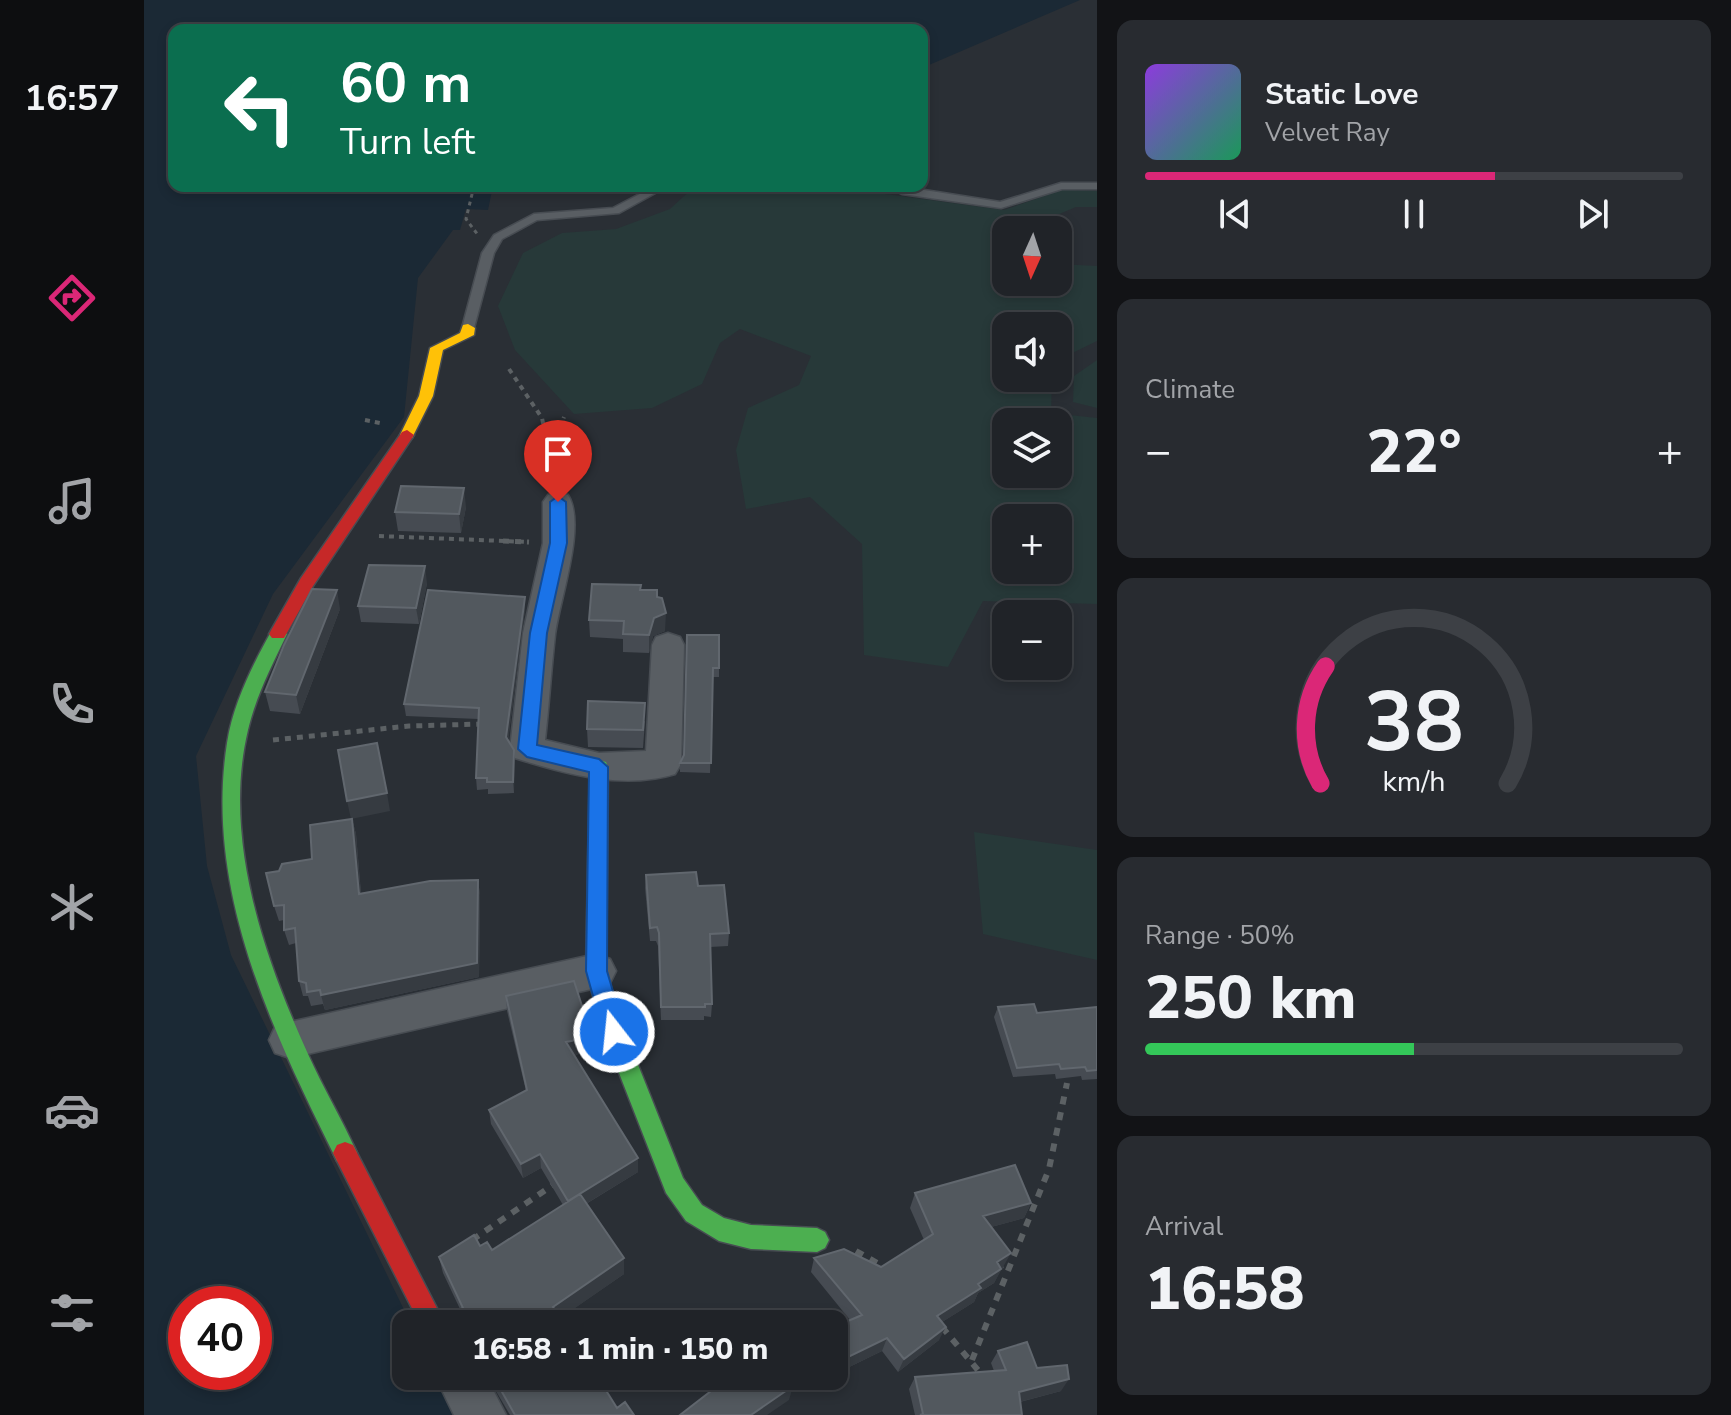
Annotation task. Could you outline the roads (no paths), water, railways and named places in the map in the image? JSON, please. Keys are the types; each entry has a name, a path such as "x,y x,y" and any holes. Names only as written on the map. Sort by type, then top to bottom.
{"street":[{"path":"426,1310 290,1040 263,965 241,885 232,832 236,743 241,721 292,606 342,535 426,395 437,348 467,335 468,328"},
{"path":"558,502 558,543 539,633 527,749 599,767 663,764 668,645"},
{"path":"599,767 596,971 646,1122 674,1185 694,1213 719,1229 751,1237 817,1240"},
{"path":"290,1040 596,971"},
{"path":"467,1390 481,1415"}],"lane":[{"path":"909,192 1001,205 1061,186 1097,186"},
{"path":"468,328 488,253 498,237 534,217 615,211 651,192"}],"water":[{"path":"144,0 1080,0 928,65 928,24 168,24 168,192 492,192 488,210 466,209 460,230 453,230 418,278 404,417 273,594 196,756 207,866 231,955 404,1310 392,1310 392,1390 443,1390 455,1415 144,1415"}]}
